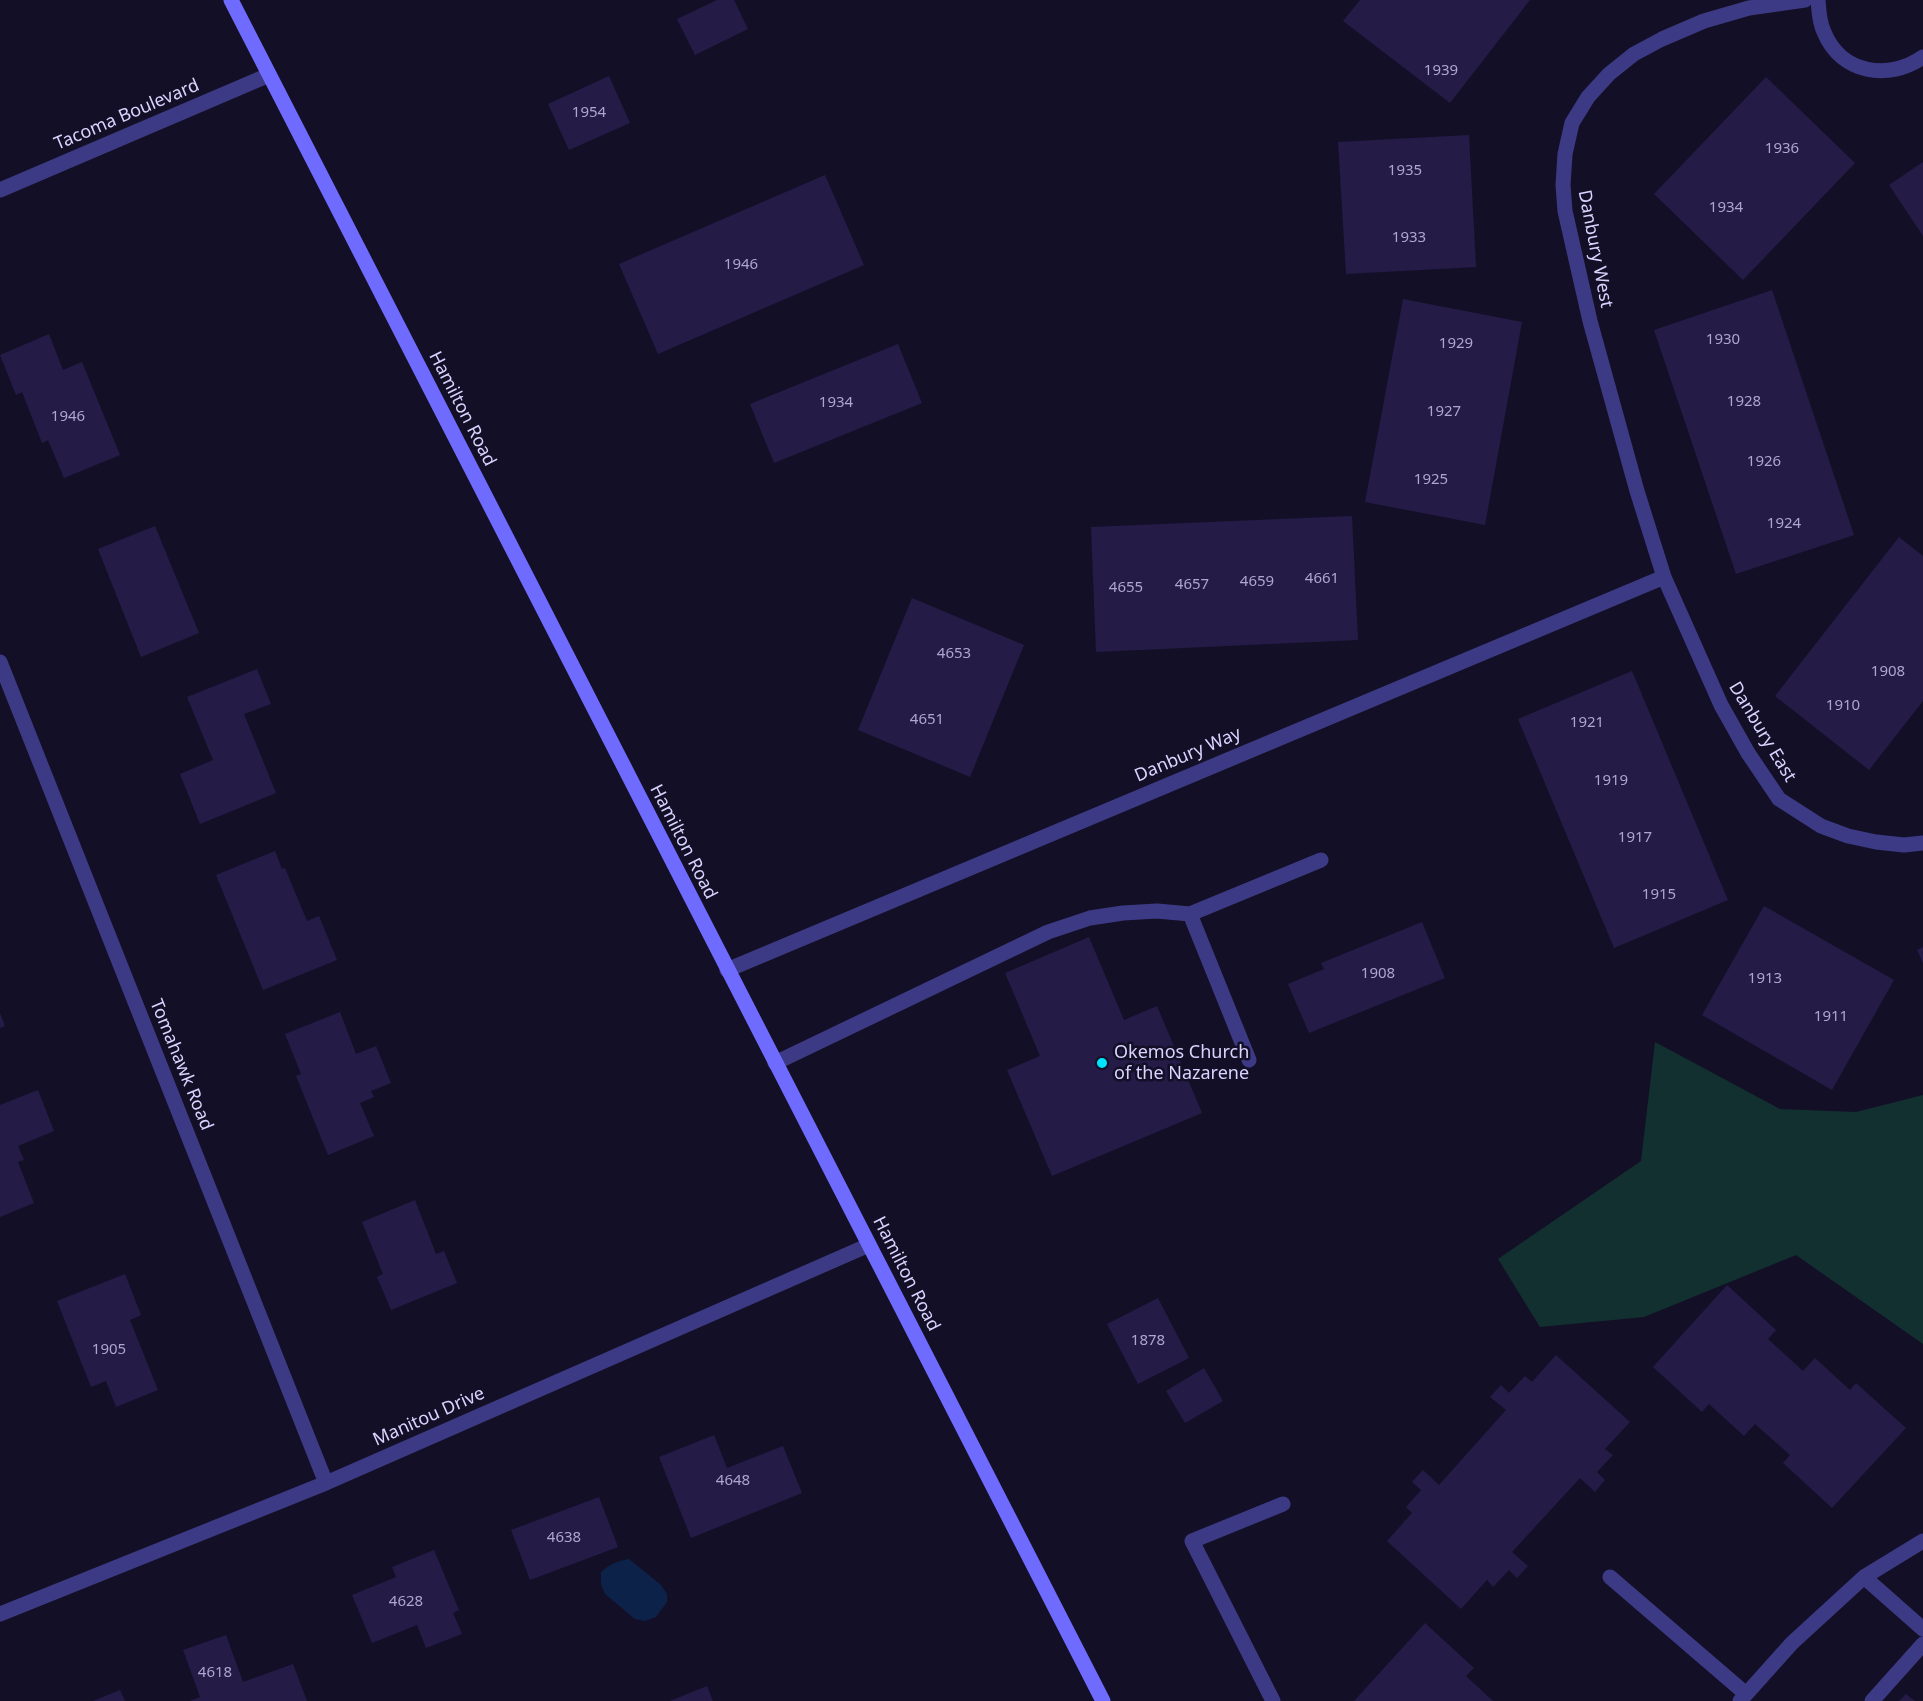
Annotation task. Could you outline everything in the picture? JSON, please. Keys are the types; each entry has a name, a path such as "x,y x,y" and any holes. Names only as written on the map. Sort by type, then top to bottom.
{"street":[{"name":"Hamilton Road","path":"231,0 1103,1701"},
{"name":"Danbury West","path":"1664,577 1612,405 1570,236 1563,185 1565,154 1572,123 1588,97 1609,74 1635,54 1662,39 1704,21 1749,8 1805,0"},
{"path":"1818,0 1819,16 1824,33 1833,48 1846,60 1862,68 1879,72 1912,65 1923,57"},
{"name":"Tacoma Boulevard","path":"0,190 269,75"},
{"name":"Danbury East","path":"1664,577 1720,705 1748,753 1779,799 1821,826 1848,836 1876,842 1923,843"},
{"name":"Danbury Way","path":"727,970 1664,577"},
{"name":"Tomahawk Road","path":"0,662 326,1483"},
{"path":"775,1063 1048,932 1090,918 1123,913 1157,911 1190,914 1321,860"},
{"path":"1190,914 1249,1060"},
{"name":"Manitou Drive","path":"0,1614 326,1483 868,1245"},
{"path":"1274,1701 1192,1541 1283,1504"},
{"path":"1610,1577 1743,1698 1792,1643 1864,1577 1923,1540"},
{"path":"1864,1577 1923,1629"},
{"path":"1872,1701 1923,1644"}],"green space":[{"path":"1655,1042 1780,1109 1856,1112 1923,1095 1923,1344 1796,1255 1644,1317 1540,1327 1498,1259 1641,1161"}],"water":[{"path":"629,1559 661,1585 667,1594 667,1602 656,1617 645,1621 635,1619 605,1594 601,1584 601,1572 614,1563"}],"building":[{"path":"717,0 734,0 748,29 695,55 677,19"},
{"path":"1360,0 1530,0 1450,103 1343,21"},
{"path":"609,76 630,123 569,150 548,104"},
{"path":"1766,77 1855,163 1743,280 1654,194"},
{"path":"1469,135 1476,267 1346,274 1338,142"},
{"path":"1923,162 1923,236 1889,185"},
{"path":"825,175 864,265 658,354 619,264"},
{"path":"1772,290 1854,535 1736,574 1654,330"},
{"path":"1403,299 1522,322 1485,525 1365,502"},
{"path":"49,334 63,370 82,362 120,455 64,478 48,440 42,443 22,392 16,395 0,355"},
{"path":"898,344 922,403 774,463 750,404"},
{"path":"1352,516 1358,640 1096,652 1091,527"},
{"path":"155,526 199,633 141,657 98,549"},
{"path":"1899,537 1923,556 1923,701 1869,770 1775,696"},
{"path":"912,598 1024,645 970,777 858,730"},
{"path":"257,669 271,704 244,714 276,793 200,824 180,774 213,760 187,697"},
{"path":"1632,671 1728,900 1614,948 1518,719"},
{"path":"275,851 282,869 285,868 307,921 319,916 337,960 263,990 216,875"},
{"path":"1764,906 1894,980 1832,1090 1702,1015"},
{"path":"1422,922 1445,978 1309,1033 1288,984 1324,969 1321,963"},
{"name":"Okemos Church of the Nazarene","path":"1089,937 1124,1020 1157,1006 1202,1113 1052,1176 1007,1070 1040,1056 1005,973"},
{"path":"1923,947 1923,963 1917,950"},
{"path":"340,1012 356,1054 376,1046 391,1083 371,1091 374,1097 360,1103 374,1136 328,1155 296,1076 301,1074 285,1034"},
{"path":"0,1013 5,1026 0,1028"},
{"path":"38,1090 54,1131 18,1146 24,1160 18,1162 34,1203 0,1217 0,1105"},
{"path":"415,1200 436,1254 444,1251 457,1283 391,1310 377,1277 383,1274 362,1222"},
{"path":"125,1274 141,1315 130,1320 158,1390 116,1407 106,1381 91,1387 57,1301"},
{"path":"1727,1285 1776,1330 1768,1339 1803,1371 1815,1358 1850,1390 1856,1383 1906,1428 1832,1508 1783,1463 1790,1455 1755,1424 1744,1436 1709,1404 1702,1412 1653,1367"},
{"path":"1158,1298 1189,1358 1138,1384 1107,1324"},
{"path":"1556,1355 1630,1422 1605,1449 1613,1455 1597,1472 1605,1480 1595,1492 1580,1478 1512,1552 1528,1566 1517,1578 1509,1570 1493,1587 1487,1580 1461,1609 1387,1541 1412,1513 1406,1507 1421,1490 1412,1482 1423,1470 1439,1485 1506,1410 1490,1397 1501,1385 1509,1393 1525,1376 1532,1382"},
{"path":"1204,1368 1223,1401 1185,1423 1166,1391"},
{"path":"714,1435 727,1468 783,1446 802,1493 691,1538 659,1457"},
{"path":"599,1497 618,1547 530,1580 511,1530"},
{"path":"434,1550 459,1610 453,1613 462,1634 426,1648 417,1625 372,1643 352,1595 396,1577 392,1567"},
{"path":"1425,1623 1474,1668 1466,1676 1493,1701 1354,1701"},
{"path":"226,1635 243,1682 293,1664 307,1701 190,1701 200,1697 183,1650"},
{"path":"707,1686 713,1701 670,1701"},
{"path":"120,1690 125,1701 93,1701"},
{"path":"1906,1694 1915,1701 1899,1701"}],"place":[{"name":"Okemos Church of the Nazarene","path":"1102,1063"}]}
